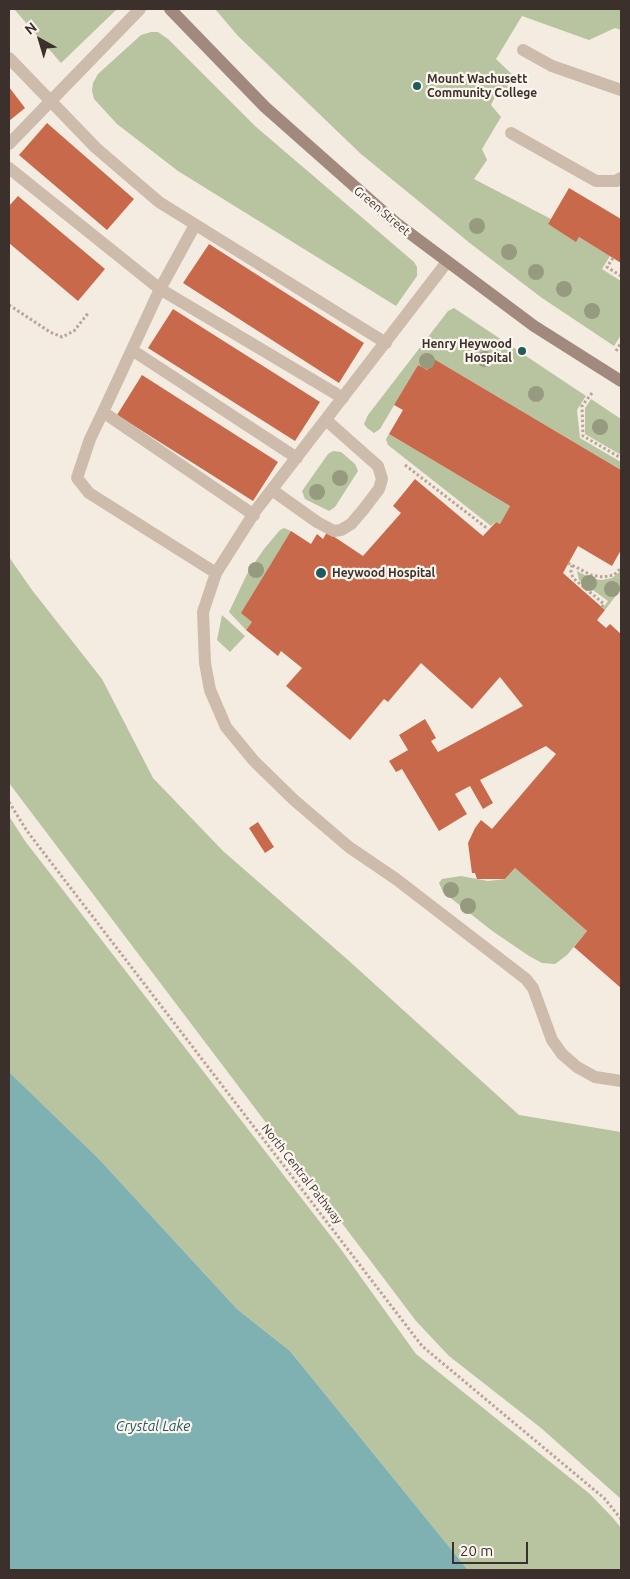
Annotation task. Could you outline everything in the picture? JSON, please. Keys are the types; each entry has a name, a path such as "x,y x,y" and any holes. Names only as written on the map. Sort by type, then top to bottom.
{"street":[{"name":"Green Street","path":"170,9 265,107 389,217 534,326 621,381"}],"lane":[{"path":"9,144 140,9"},
{"path":"523,50 552,66 621,90"},
{"path":"9,58 50,102 128,177 159,202 386,343"},
{"path":"511,133 596,180 616,182 621,178"},
{"path":"9,168 160,289 343,398"},
{"path":"195,225 160,289 103,412 77,478 83,487 216,573"},
{"path":"447,262 272,490 216,573 203,612 202,639 210,690 226,726 254,761 300,805 349,847 396,879 518,971 533,988 552,1040 562,1054 577,1067 595,1077 621,1081"},
{"path":"132,350 297,458"},
{"path":"103,412 254,515"},
{"path":"272,490 317,522 334,531 341,530 351,524 364,510 379,488 382,479 378,466 326,420"}],"path":[{"path":"612,258 607,267 621,276"},
{"path":"9,305 50,332 62,337 74,330 89,312"},
{"path":"616,351 621,342"},
{"path":"592,392 582,406 583,436 621,458"},
{"path":"405,465 488,529"},
{"path":"602,606 604,604 573,578 570,564 591,575 603,577 614,575 621,568"},
{"name":"North Central Pathway","path":"9,802 27,831 422,1346 604,1498 621,1519"}],"green space":[{"path":"14,9 117,9 61,63"},
{"name":"Mount Wachusett Community College","path":"215,9 621,9 621,30 615,28 589,40 522,16 496,59 518,80 510,94 498,90 491,105 501,117 482,149 487,160 474,179 551,219 548,224 576,241 579,237 610,256 602,269 621,281 621,335 614,346 542,298 471,244 361,154 238,36"},
{"path":"158,32 168,39 255,126 414,262 417,267 417,276 396,306 178,171 117,124 94,99 93,83 98,74 141,35"},
{"path":"454,308 586,396 577,410 580,438 621,462 621,470 434,359 427,370 418,365 380,429 374,433 367,428 364,424 368,415 448,311"},
{"path":"591,399 621,419 621,455 585,434 585,408"},
{"path":"389,434 510,506 500,524 495,522 491,526 388,445 386,439"},
{"path":"333,451 341,452 355,464 358,471 335,507 329,511 305,499 302,491 328,454"},
{"path":"284,528 291,531 252,622 246,630 229,612 247,574 264,549 280,530"},
{"path":"9,557 32,590 102,679 153,778 223,851 348,960 519,1115 621,1132 621,1499 541,1428 449,1356 416,1321 9,783"},
{"path":"577,571 593,579 602,580 612,578 621,571 621,589 605,610 603,608 608,601 579,580"},
{"path":"222,615 245,636 230,652 217,640"},
{"path":"9,816 25,841 340,1248 416,1354 590,1494 613,1518 621,1528 621,1570 468,1570 290,1351 237,1309 98,1158 9,1072"},
{"path":"515,868 587,931 567,955 555,964 542,963 491,930 443,892 439,883 442,879 461,876 488,881 505,879"}],"water":[{"name":"Crystal Lake","path":"9,1072 98,1158 237,1309 290,1351 468,1570 9,1570"}],"building":[{"path":"9,87 25,108 9,121"},
{"path":"47,123 134,199 107,230 19,155"},
{"path":"569,188 621,219 621,263 579,237 576,242 548,224"},
{"path":"18,196 105,269 78,301 9,243 9,206"},
{"path":"209,244 364,343 339,383 183,283"},
{"path":"173,309 320,402 295,441 148,348"},
{"path":"434,359 621,470 621,550 612,566 578,546 563,573 605,610 597,620 606,628 610,624 621,634 621,988 574,947 587,931 515,868 505,879 477,879 475,873 472,873 468,843 475,828 481,820 492,829 556,754 546,746 480,780 493,803 483,809 470,786 455,794 467,814 439,831 402,769 396,772 389,761 408,750 399,735 425,719 436,738 431,741 438,752 523,706 500,677 472,709 421,663 388,702 384,699 350,740 286,686 302,668 281,651 278,656 246,630 252,622 241,613 291,531 311,544 317,534 323,539 327,532 363,556 401,513 393,506 415,479 483,536 496,522 500,524 510,506 389,434 403,410 394,405 418,365 427,370"},
{"path":"142,375 278,462 253,501 117,415"},
{"path":"258,822 274,847 265,853 249,828"}],"place":[{"name":"Mount Wachusett Community College","path":"417,86"},
{"name":"Henry Heywood Hospital","path":"522,351"},
{"name":"Heywood Hospital","path":"321,573"}]}
